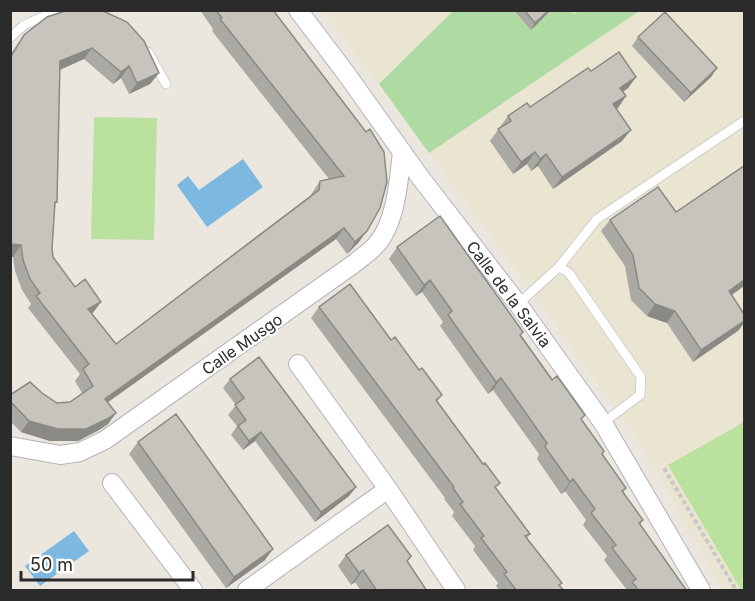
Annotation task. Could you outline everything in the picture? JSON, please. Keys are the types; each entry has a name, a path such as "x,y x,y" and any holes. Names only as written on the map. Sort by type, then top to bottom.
{"street":[{"name":"Calle de la Salvia","path":"298,10 420,177 518,304 603,423 701,591"},
{"name":"Calle Musgo","path":"10,446 60,455 80,452 105,440 355,263 377,244 388,225 398,193 402,151"},
{"path":"298,363 388,489 456,591"},
{"path":"112,483 193,591"},
{"path":"247,591 388,489"}],"lane":[{"path":"10,38 24,25 52,11 84,13"},
{"path":"144,48 166,84"},
{"path":"518,304 559,267 597,219 744,121"},
{"path":"559,267 569,273 641,377 640,396 603,423"}],"path":[{"path":"664,468 736,591"}],"shaded area":[{"path":"324,11 744,11 744,590 723,590 640,443 512,264"}],"green space":[{"path":"453,11 513,11 531,29 551,11 571,11 574,14 579,11 639,11 429,153 379,84"},
{"path":"94,117 157,118 154,240 91,239"},
{"path":"744,422 744,590 741,590 668,465"}],"water":[{"path":"243,159 263,187 207,227 177,185 188,176 199,190"},
{"path":"74,531 89,551 40,586 25,566"}],"building":[{"path":"68,10 101,10 127,22 144,41 159,73 137,83 129,66 121,72 92,48 60,61 57,202 55,202 53,257 75,287 85,279 101,302 88,309 116,344 319,190 320,181 344,176 220,19 222,18 216,10 273,10 366,132 370,129 384,152 387,182 380,208 367,231 355,242 344,228 105,399 116,413 86,429 58,429 29,421 10,401 10,395 30,382 57,403 70,402 93,386 83,369 89,364 36,296 40,293 30,279 23,260 21,245 10,244 10,58 24,35 47,17"},
{"path":"524,10 549,10 535,23"},
{"path":"665,12 717,68 691,93 638,37"},
{"path":"619,52 636,77 620,88 626,96 613,104 631,130 562,177 546,154 540,159 535,152 521,162 498,129 511,121 508,116 527,103 530,107 588,68 591,71"},
{"path":"744,166 744,280 729,291 744,314 744,321 701,350 675,311 655,304 639,288 633,255 610,220 658,187 676,212"},
{"path":"440,216 523,332 520,335 552,380 557,376 585,415 581,419 626,488 622,491 643,520 639,523 687,591 639,591 632,582 636,579 612,548 616,545 591,513 595,509 573,479 570,482 545,447 547,443 501,378 496,382 448,315 452,311 430,280 424,285 397,247"},
{"path":"350,284 391,340 395,337 419,370 422,368 442,395 436,400 483,464 485,463 500,483 495,487 530,534 525,536 562,583 559,585 564,591 517,591 504,574 507,572 481,538 484,536 460,504 463,502 454,487 319,307"},
{"path":"259,357 356,487 321,512 261,432 249,441 238,426 246,420 235,405 244,398 230,379"},
{"path":"176,414 273,549 234,577 138,442"},
{"path":"388,525 411,556 407,561 427,591 377,591 363,570 359,573 346,555"}]}
